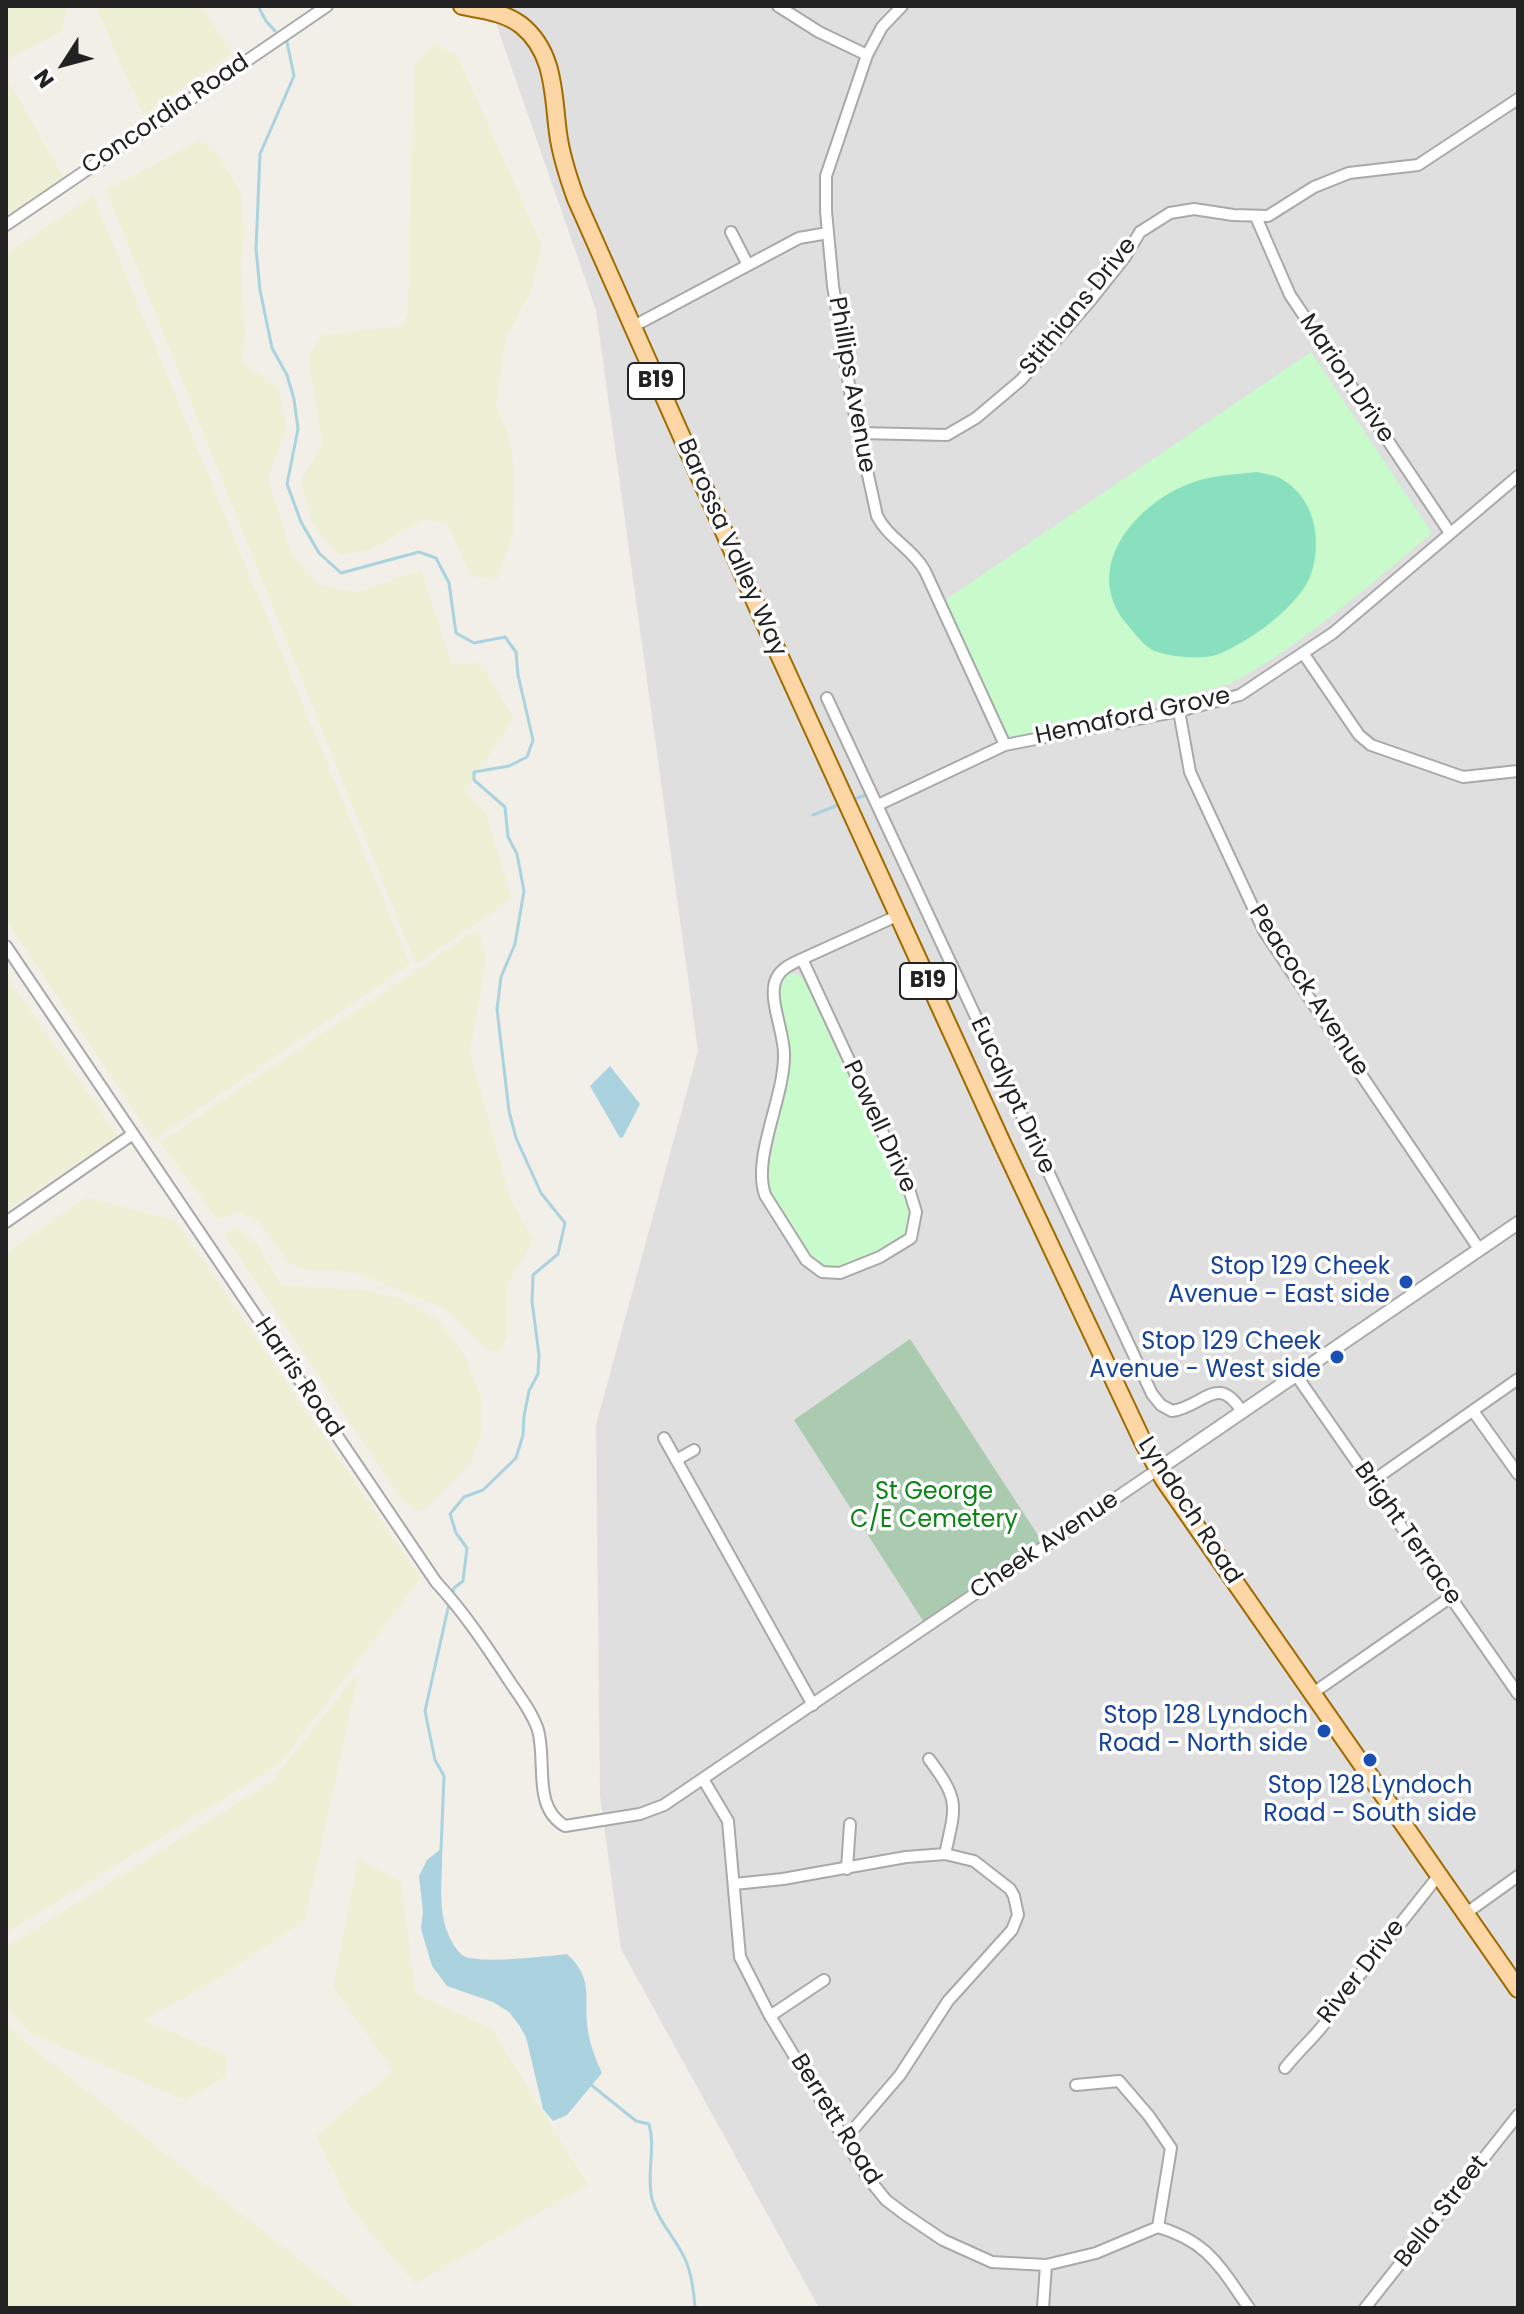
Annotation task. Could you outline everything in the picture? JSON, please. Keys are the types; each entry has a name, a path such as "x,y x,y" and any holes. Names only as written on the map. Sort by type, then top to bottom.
{"main road":[{"name":"Barossa Valley Way","path":"462,6 491,9 521,25 545,55 555,90 558,135 566,169 632,327 853,816"},
{"name":"Lyndoch Road","path":"853,816 1010,1160 1157,1470 1518,1989"}],"street":[{"name":"Concordia Road","path":"6,225 327,6"},
{"path":"778,6 819,32 867,55"},
{"name":"Phillips Avenue","path":"902,6 882,27 867,55 826,176 828,233 851,397 877,516 882,526 913,552 925,571 1005,745"},
{"path":"1256,217 1268,216 1314,187 1349,173 1407,168 1422,163 1518,99"},
{"name":"Stithians Drive","path":"860,433 954,433 1021,380 1090,301 1140,232 1180,209 1256,217"},
{"name":"Marion Drive","path":"1256,217 1290,295 1450,533"},
{"path":"731,232 748,265"},
{"path":"632,327 799,238 828,233"},
{"name":"Hemaford Grove","path":"878,805 1005,745 1179,711 1240,695 1333,633 1518,476"},
{"path":"1303,653 1359,735 1371,745 1463,777 1518,771"},
{"name":"Eucalypt Drive","path":"827,698 1152,1394 1161,1405 1172,1411 1189,1407 1205,1396 1223,1393 1234,1399 1242,1412"},
{"name":"Peacock Avenue","path":"1179,711 1190,772 1264,931 1479,1249"},
{"name":"Powell Drive","path":"802,959 909,1189 916,1212 914,1232 905,1244 840,1273 822,1272 806,1260 765,1195 762,1185 761,1166 779,1100 785,1054 774,989 779,973 802,959 899,915"},
{"name":"Harris Road","path":"6,946 428,1571 488,1648 531,1713 539,1735 544,1802 561,1824"},
{"path":"6,1222 133,1134"},
{"name":"Cheek Avenue","path":"561,1824 640,1814 664,1805 1518,1223"},
{"name":"Bright Terrace","path":"1296,1375 1518,1694"},
{"path":"1371,1482 1518,1379"},
{"path":"1473,1411 1518,1474"},
{"path":"664,1438 813,1705"},
{"path":"676,1460 694,1450"},
{"path":"1313,1693 1451,1597"},
{"path":"929,1759 950,1788 955,1807 945,1854"},
{"name":"Berrett Road","path":"703,1779 728,1821 740,1957 770,2016 868,2178 886,2200 943,2240 992,2262 1046,2265 1096,2253 1158,2227"},
{"path":"847,1869 850,1824"},
{"path":"734,1884 771,1881 906,1857 945,1854 974,1861 1010,1889 1017,1904 1017,1921 1012,1930 948,2001 900,2075 845,2139"},
{"name":"River Drive","path":"1285,2068 1319,2027 1328,2022 1335,2006 1439,1875"},
{"path":"1465,1914 1518,1876"},
{"path":"770,2016 824,1980"},
{"path":"1076,2085 1119,2081 1149,2116 1171,2148 1158,2227 1183,2234 1204,2248 1249,2308"},
{"name":"Bella Street","path":"1365,2308 1518,2115"},
{"path":"1043,2308 1046,2265"}],"shaded area":[{"path":"490,6 1518,6 1518,2308 819,2308 621,1949 600,1796 596,1425 698,1051 596,310"},
{"path":"1303,1272 1316,1292 1292,1309 1279,1289"}],"green space":[{"path":"6,6 68,6 61,32 6,60"},
{"path":"96,6 201,6 233,53 143,115"},
{"path":"434,43 458,56 542,245 531,292 506,337 496,406 509,436 514,468 513,534 497,580 470,576 448,524 424,519 370,550 340,555 312,524 301,480 322,443 308,357 322,335 401,326 408,315 414,66"},
{"path":"6,76 64,178 6,218"},
{"path":"203,139 218,155 241,192 245,335 242,362 278,388 287,427 268,478 291,552 318,585 357,592 421,570 452,664 480,663 514,718 465,791 486,813 512,899 416,965 106,190"},
{"path":"93,195 410,964 154,1140 6,920 6,254"},
{"path":"1311,352 1432,533 1310,633 1230,684 1008,739 945,600"},
{"path":"1257,472 1278,477 1292,486 1308,507 1316,547 1315,561 1305,586 1285,611 1257,633 1216,655 1183,657 1151,649 1126,623 1114,602 1109,582 1112,561 1120,542 1132,524 1166,495 1212,477"},
{"path":"475,931 480,934 486,959 470,1052 510,1197 533,1238 507,1284 507,1337 499,1351 488,1350 446,1309 354,1272 304,1269 288,1262 259,1222 238,1212 217,1219 160,1142"},
{"path":"794,973 804,979 911,1213 911,1225 902,1240 844,1268 821,1266 811,1258 768,1187 768,1171 789,1071 779,988 786,975"},
{"path":"6,975 118,1136 6,1210"},
{"path":"86,1197 176,1221 421,1578 280,1764 6,1933 6,1253"},
{"path":"237,1227 257,1244 281,1285 370,1291 403,1299 436,1318 465,1355 481,1399 481,1434 472,1461 422,1511 404,1503 224,1234"},
{"name":"St George C/E Cemetery","path":"910,1339 1045,1546 927,1627 794,1420"},
{"path":"359,1672 305,1920 206,1986 144,2020 227,2056 225,2077 185,2100 29,2033 6,2006 6,1947 271,1782"},
{"path":"358,1859 401,1882 416,1994 492,2029 588,2185 415,2284 350,2208 316,2135 393,2071 333,1987"},
{"path":"6,2024 28,2044 360,2308 6,2308"}],"water":[{"path":"610,1066 640,1104 620,1138 590,1086"},
{"path":"442,1848 443,1916 450,1937 462,1955 496,1960 567,1954 581,1972 585,1981 589,2036 602,2073 567,2115 553,2121 543,2109 526,2037 509,2012 493,2002 447,1986 432,1966 421,1929 423,1912 419,1876 427,1860"}],"waterway":[{"path":"258,6 275,31"},
{"path":"287,42 294,76 260,154 256,249 260,290 272,348 287,375 298,429 287,484 301,522 319,553 341,573 419,552 436,558 449,583 456,633 474,643 505,637 516,652 533,740 527,757 509,766 474,772 474,780 505,807 508,837 517,854 524,891 515,944 501,977 497,1009 509,1111 516,1138 541,1193 565,1223 558,1254 533,1275 538,1374 529,1391 523,1435 516,1458 483,1490 464,1497 450,1514 456,1533 467,1548 463,1581 454,1588 452,1597"},
{"path":"855,799 868,794"},
{"path":"813,815 838,805"},
{"path":"441,1850 444,1776 435,1760 425,1711 449,1604"},
{"path":"590,2084 636,2121 649,2124 652,2199 687,2264 695,2308"}],"place":[{"name":"Stop 129 Cheek Avenue - East side","path":"1406,1282"},
{"name":"Stop 129 Cheek Avenue - West side","path":"1337,1357"},
{"name":"Stop 128 Lyndoch Road - North side","path":"1324,1731"},
{"name":"Stop 128 Lyndoch Road - South side","path":"1370,1760"}]}
